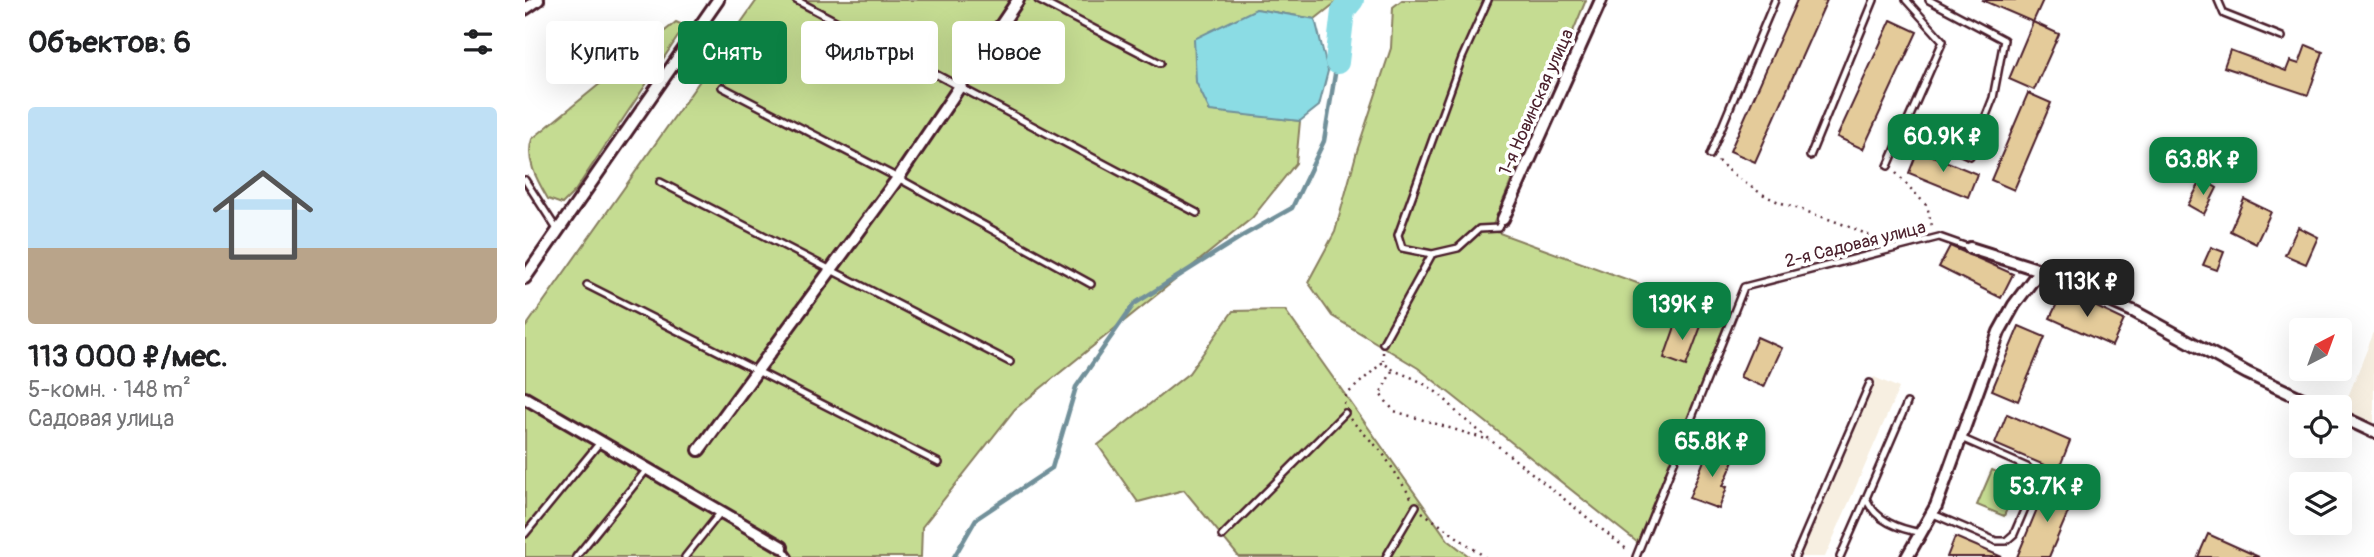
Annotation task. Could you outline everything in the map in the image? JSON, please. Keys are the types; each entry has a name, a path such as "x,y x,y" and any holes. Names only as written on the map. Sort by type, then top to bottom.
{"street":[{"path":"525,9 538,0"},
{"path":"525,278 718,0"},
{"path":"699,450 898,178 1018,0"},
{"name":"1-я Новинская улица","path":"1503,219 1601,0"},
{"path":"1969,248 2040,270 2134,312 2247,373 2294,395"},
{"path":"1907,557 1933,514 1999,332 2014,305 2040,270"},
{"path":"525,398 782,547"},
{"path":"2352,422 2374,432"}],"lane":[{"path":"796,0 1197,214"},
{"path":"1038,0 1160,64"},
{"path":"1488,0 1462,58 1398,235 1402,248 1432,254 1458,248 1479,229 1498,228 1503,219"},
{"path":"1710,155 1775,0"},
{"path":"1810,156 1874,0"},
{"path":"1888,166 1943,41 1906,0"},
{"path":"1915,131 1970,156 1993,98 2004,40 1929,0"},
{"path":"2218,0 2224,14 2283,37"},
{"path":"722,87 898,178 1091,284"},
{"path":"525,180 558,231"},
{"path":"660,182 832,268 1010,362"},
{"name":"2-я Садовая улица","path":"1636,557 1744,287 1935,238 1969,248"},
{"path":"1383,343 1432,254"},
{"path":"587,285 939,463"},
{"path":"1795,557 1870,383"},
{"path":"1840,557 1907,403"},
{"path":"1222,536 1345,413"},
{"path":"1933,514 1996,541 2006,541 2014,534 2036,482 2033,472 2027,467 1961,438"},
{"path":"525,534 601,441"},
{"path":"576,557 648,468"},
{"path":"1866,498 1871,512 1902,530 1922,533"},
{"path":"1386,557 1416,506"},
{"path":"685,557 722,510"},
{"path":"782,547 789,557"}],"path":[{"path":"1710,155 1737,177 1779,202 1857,228 1894,249"},
{"path":"1888,166 1907,181 1927,205 1935,238"},
{"path":"1383,343 1383,362 1392,371 1432,388 1458,414 1636,557"},
{"path":"1383,362 1346,395 1343,410 1382,452 1416,506 1485,557"},
{"path":"1392,371 1380,394 1394,411 1492,441"}],"shaded area":[{"path":"2374,332 2374,425 2352,416 2352,395 2349,395"},
{"path":"1874,377 1899,388 1825,557 1796,557"}],"green space":[{"path":"757,0 1339,0 1315,19 1256,9 1209,110 1300,121 1296,163 1252,218 1015,409 922,527 921,557 525,557 525,328 698,84 787,84 787,21 742,21"},
{"path":"1402,0 1586,0 1491,230 1728,316 1638,543 1418,368 1332,316 1308,282 1335,232 1357,151 1391,48 1393,7"},
{"path":"678,23 678,36 664,58 664,32"},
{"path":"600,84 646,84 575,191 562,204 548,199 536,177 530,155 532,139"},
{"path":"1285,310 1448,540 1470,557 1239,557 1184,490 1138,502 1098,445 1189,373 1233,311"},
{"path":"1992,470 2019,481 2004,516 1977,505"}],"water":[{"path":"1256,9 1315,19 1328,71 1319,106 1300,121 1210,111 1196,82 1194,39"}],"building":[{"path":"1797,0 1827,0 1755,162 1730,151"},
{"path":"1982,0 2043,0 2033,22"},
{"path":"1891,20 1917,32 1863,149 1837,137"},
{"path":"2033,22 2059,34 2034,90 2009,79"},
{"path":"2306,45 2323,52 2308,95 2224,67 2230,50 2286,71 2290,61 2299,64"},
{"path":"2028,93 2051,103 2014,190 1991,180"},
{"path":"1918,150 1977,174 1968,197 1909,173"},
{"path":"2202,179 2217,188 2204,214 2188,205"},
{"path":"2244,199 2271,212 2256,244 2230,231"},
{"path":"2298,227 2318,237 2306,264 2285,255"},
{"path":"1950,246 2013,274 2001,298 1939,267"},
{"path":"2211,247 2224,252 2217,270 2203,265"},
{"path":"2063,291 2124,320 2112,346 2050,318"},
{"path":"1678,318 1701,326 1686,366 1664,358"},
{"path":"2019,326 2045,337 2018,401 1992,390"},
{"path":"1757,337 1782,348 1764,387 1740,377"},
{"path":"2007,414 2070,441 2058,471 1995,444"},
{"path":"1709,448 1735,458 1723,486 1727,487 1719,509 1689,498"},
{"path":"2047,485 2075,496 2049,557 2017,557"},
{"path":"2208,534 2259,557 2198,557"},
{"path":"1955,537 2002,557 1947,557"}],"waterway":[{"path":"1337,62 1343,11 1352,0"},
{"path":"954,557 976,519 1052,468 1076,387 1134,304 1292,208 1324,141 1337,62"}]}
